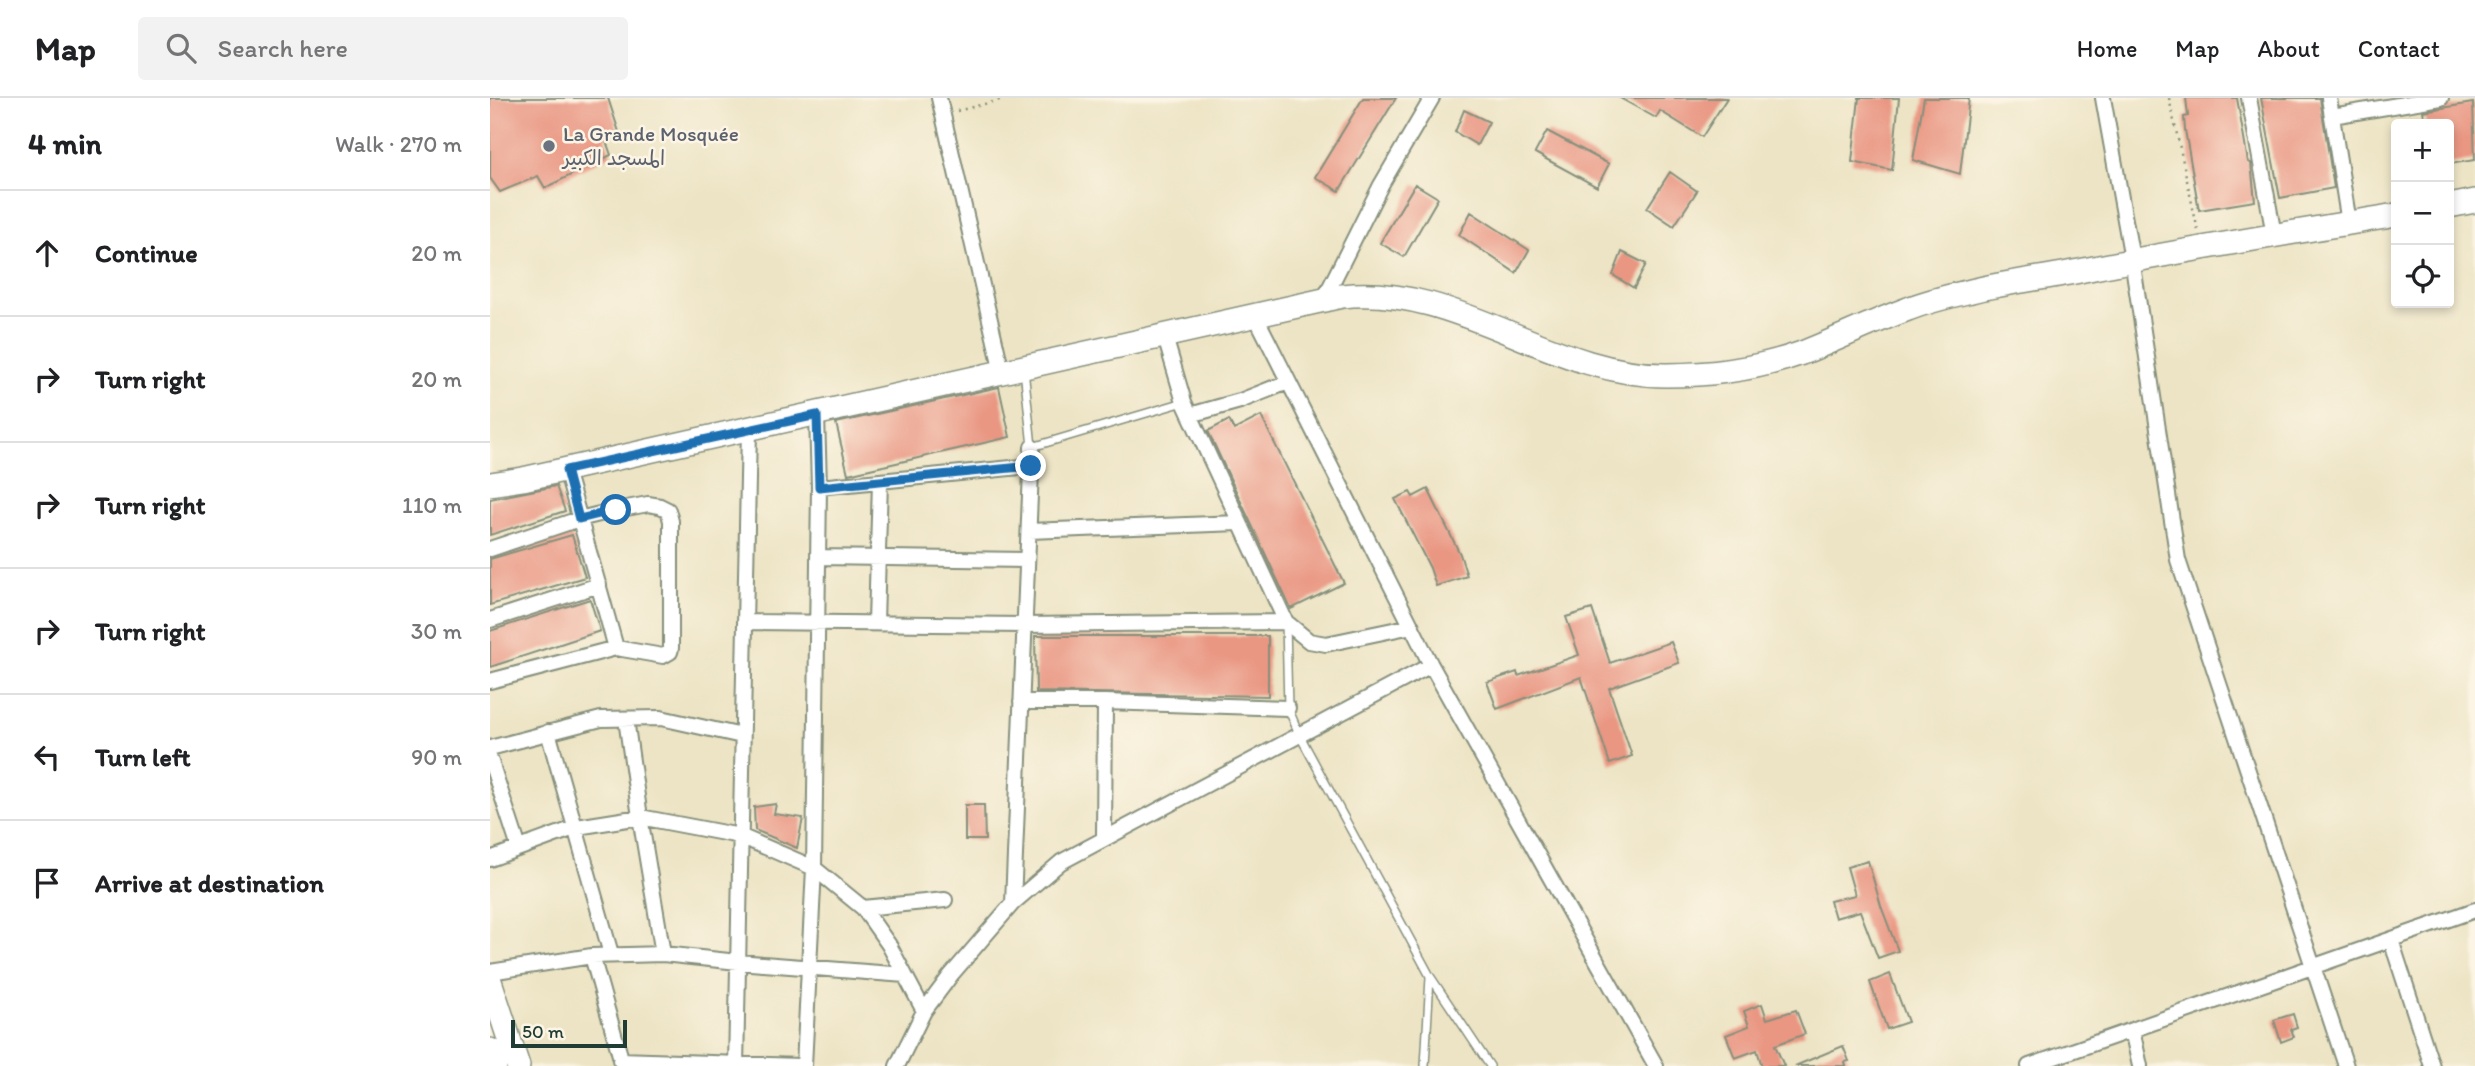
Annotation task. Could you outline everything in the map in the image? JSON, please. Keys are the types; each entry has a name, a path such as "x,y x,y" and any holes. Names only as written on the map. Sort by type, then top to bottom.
{"main road":[{"path":"2454,205 2475,201"},
{"path":"490,484 817,415 1256,317 1324,299 1376,294 1423,301 1574,358 1617,370 1680,375 1739,368 1785,358 1910,308 2016,281 2391,216"},
{"path":"490,470 523,479"},
{"path":"490,981 518,1066"}],"street":[{"path":"939,98 1013,371"},
{"path":"1324,299 1381,185 1432,98"},
{"path":"2103,98 2132,259 2178,559 2346,1066"},
{"path":"2249,98 2274,235"},
{"path":"2329,98 2349,223"},
{"path":"2332,116 2441,98"},
{"path":"1256,317 1431,665 1656,1066"},
{"path":"1165,337 1187,408 1286,622 1309,641 1326,643 1412,626"},
{"path":"1187,408 1240,401 1288,382"},
{"path":"592,956 622,1063 802,1066 814,868 819,487 817,415"},
{"path":"736,1064 749,429"},
{"path":"1013,903 1032,447"},
{"path":"819,487 1031,466"},
{"path":"566,470 616,648"},
{"path":"876,623 880,481"},
{"path":"490,549 579,519 648,504 667,510 671,521 670,652 663,656 616,648 490,681"},
{"path":"1029,531 1240,523"},
{"path":"818,557 1027,560"},
{"path":"490,620 599,585"},
{"path":"745,622 1024,625 1286,622"},
{"path":"897,1066 924,1011 951,975 1013,903 1061,862 1431,665"},
{"path":"1021,702 1287,708"},
{"path":"1104,837 1105,702"},
{"path":"490,748 601,719 661,718 743,736"},
{"path":"626,719 663,954"},
{"path":"548,732 611,954"},
{"path":"490,759 519,848"},
{"path":"490,859 577,827 640,817 740,836 814,868 863,908 889,945 924,1011"},
{"path":"863,908 945,900"},
{"path":"2029,1066 2053,1062 2133,1030 2475,910"},
{"path":"2391,940 2432,1066"},
{"path":"490,972 611,954 663,954 905,975"},
{"path":"2133,1030 2140,1066"}],"lane":[{"path":"1013,371 1032,447 1187,408"},
{"path":"1286,622 1287,708 1430,976 1490,1066"},
{"path":"1425,1066 1430,976"}],"path":[{"path":"943,114 1008,98"},
{"path":"2169,98 2202,248"}],"building":[{"name":"La Grande Mosquée المسجد الكبير","path":"490,98 608,98 619,132 605,138 611,155 545,188 538,176 500,192 490,178"},
{"path":"1363,98 1396,98 1339,191 1315,177"},
{"path":"1620,98 1727,98 1702,137 1660,111 1656,118"},
{"path":"1859,98 1899,98 1892,170 1852,162"},
{"path":"1924,98 1969,98 1960,174 1913,160"},
{"path":"2186,98 2237,98 2248,162 2251,163 2255,201 2199,210 2185,130 2184,117 2188,116"},
{"path":"2261,98 2320,98 2334,188 2280,198"},
{"path":"2473,103 2475,160 2454,163 2454,119 2425,119 2423,111"},
{"path":"1464,110 1489,122 1477,145 1455,132"},
{"path":"1547,131 1609,164 1597,187 1535,153"},
{"path":"1670,172 1697,191 1674,226 1647,208"},
{"path":"1415,184 1438,198 1404,257 1380,243"},
{"path":"1471,212 1529,250 1516,273 1459,235"},
{"path":"1622,252 1646,264 1634,288 1613,275"},
{"path":"999,387 1010,437 848,474 836,423"},
{"path":"1261,416 1344,583 1291,609 1208,431 1229,420 1234,430"},
{"path":"556,486 565,511 490,535 490,499"},
{"path":"1428,489 1460,554 1467,576 1436,586 1430,568 1395,499 1410,492 1413,497"},
{"path":"572,535 585,577 490,605 490,559"},
{"path":"590,599 600,631 490,667 490,631"},
{"path":"1592,609 1610,663 1671,642 1679,663 1609,688 1632,756 1610,764 1581,677 1497,709 1487,682 1517,672 1518,676 1579,655 1566,617"},
{"path":"1035,636 1268,636 1268,696 1036,692"},
{"path":"776,804 774,814 803,818 797,848 755,830 754,807"},
{"path":"965,805 984,805 985,840 965,840"},
{"path":"1868,861 1898,951 1878,958 1860,911 1835,918 1830,901 1855,895 1847,867"},
{"path":"1890,974 1908,1022 1887,1029 1870,982"},
{"path":"1762,1004 1767,1019 1796,1010 1805,1034 1775,1045 1784,1066 1762,1066 1757,1050 1735,1058 1726,1035 1749,1026 1744,1011"},
{"path":"2293,1014 2297,1027 2291,1029 2294,1037 2281,1042 2274,1020"},
{"path":"1843,1046 1849,1061 1845,1062 1846,1066 1795,1066"}],"place":[{"name":"La Grande Mosquée المسجد الكبير","path":"549,146"}],"route":[{"path":"616,510 579,519 566,470 817,415 819,487 1031,466"}]}
